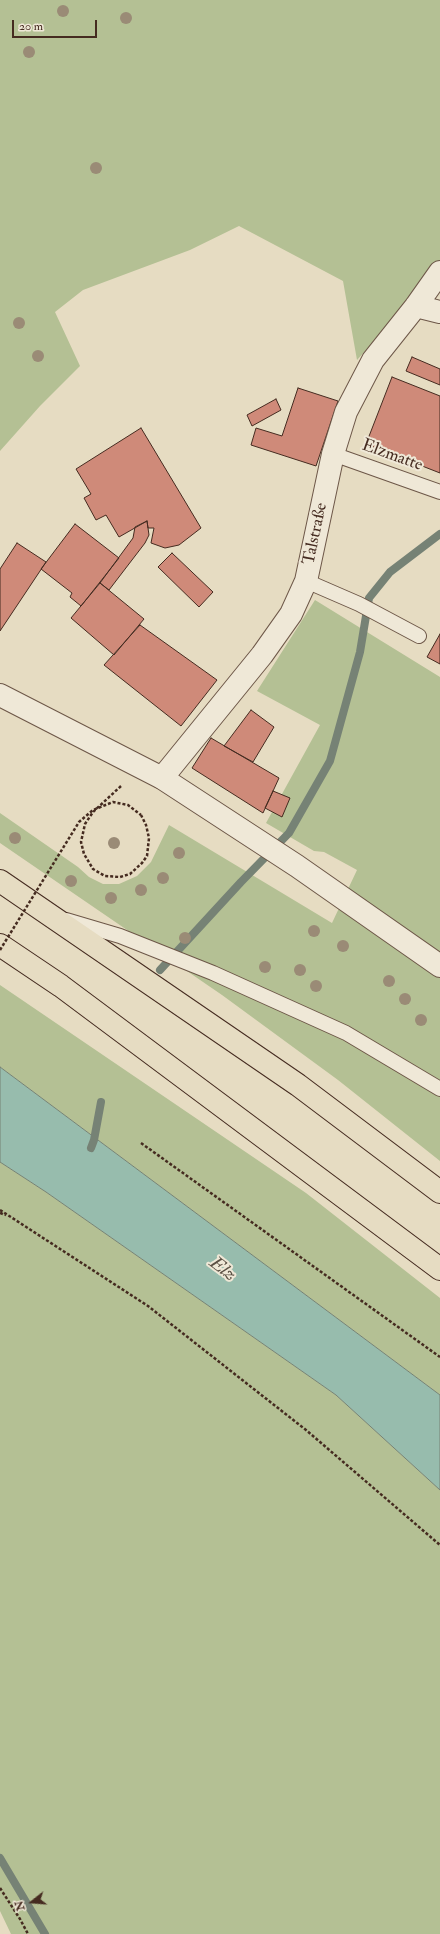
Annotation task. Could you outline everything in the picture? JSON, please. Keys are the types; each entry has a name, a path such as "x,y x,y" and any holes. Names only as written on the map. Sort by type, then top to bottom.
{"highway":[{"path":"0,880 298,1085 440,1192"},
{"path":"0,946 61,986 440,1269"}],"street":[{"name":"Talstraße","path":"162,778 262,656 291,614 306,581 333,454 346,412 373,360 416,306 440,272"},
{"path":"416,306 440,312"},
{"path":"0,695 162,778 297,866 440,966"}],"lane":[{"name":"Elzmatte","path":"333,454 440,492"},
{"path":"306,581 374,612 419,636"},
{"path":"51,915 120,936 213,973 346,1033 440,1089"}],"path":[{"path":"0,950 79,822 93,810 113,802 128,805 141,815 146,825 149,838 147,856 130,874 112,878 98,873 92,868 84,854 81,842 85,824 93,812 142,768"},
{"path":"141,1143 440,1357"},
{"path":"0,1210 148,1306 306,1430 440,1545"},
{"path":"0,1213 8,1216"},
{"path":"0,1888 28,1934"}],"shaded area":[{"path":"0,0 440,0 440,260 410,302 357,360 343,281 239,226 190,250 83,290 55,312 80,366 40,406 0,451"},
{"path":"315,600 440,677 440,1161 338,1080 222,995 0,843 0,813 78,867 89,877 103,884 119,884 137,876 151,862 169,825 332,923 357,870 324,852 314,851 266,823 320,725 257,691"},
{"path":"0,985 306,1193 440,1298 440,1395 0,1067"},
{"path":"0,1162 46,1192 336,1395 440,1490 440,1934 11,1934 0,1911"}],"water":[{"name":"Elz","path":"0,1067 440,1395 440,1490 336,1395 46,1192 0,1162"}],"building":[{"path":"412,357 440,369 440,385 406,371"},
{"path":"392,377 440,396 440,473 366,444"},
{"path":"298,388 338,401 316,466 251,445 256,428 282,436"},
{"path":"276,399 281,410 252,426 247,415"},
{"path":"141,428 201,528 179,545 165,548 151,543 154,528 148,528 147,521 119,537 106,515 96,520 84,498 91,494 76,469"},
{"path":"147,521 149,535 145,543 109,590 100,583 133,538 135,527"},
{"path":"75,524 119,558 81,606 70,597 72,593 41,569"},
{"path":"17,543 46,562 0,631 0,569"},
{"path":"172,553 213,592 199,607 158,567"},
{"path":"100,583 144,619 114,655 71,618"},
{"path":"140,625 217,680 181,726 104,665"},
{"path":"440,634 440,664 427,657"},
{"path":"251,710 274,727 253,762 224,746"},
{"path":"211,738 279,778 263,813 192,768"},
{"path":"273,791 290,798 282,817 265,808"}],"waterway":[{"path":"160,970 241,882 289,833 330,761 360,652 369,598 390,572 440,534"},
{"path":"91,1148 94,1140 101,1102"},
{"path":"0,1858 45,1934"}]}
